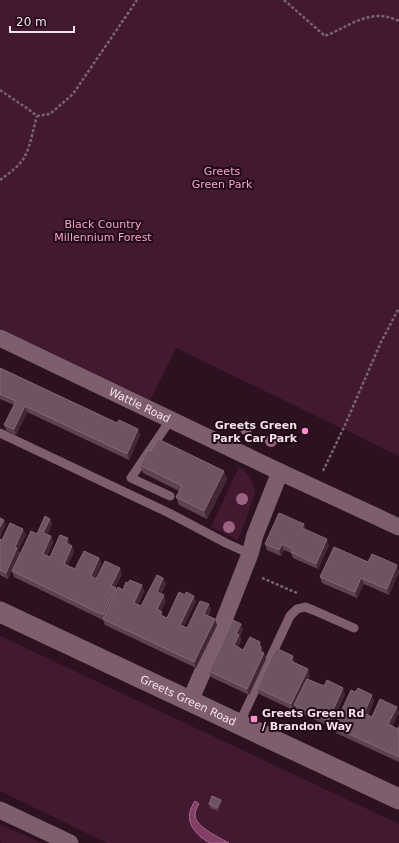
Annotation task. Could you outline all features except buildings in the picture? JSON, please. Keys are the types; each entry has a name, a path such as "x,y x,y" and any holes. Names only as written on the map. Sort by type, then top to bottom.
{"street":[{"name":"Wattle Road","path":"0,338 280,472 399,527"},
{"path":"190,701 213,648 250,554 254,535 280,472"},
{"name":"Greets Green Road","path":"0,612 399,799"},
{"path":"0,810 70,843"}],"lane":[{"path":"170,496 131,478 171,419"},
{"path":"0,433 169,513 250,554"},
{"path":"239,724 290,616 297,609 305,607 354,628"}],"path":[{"path":"0,90 37,116 50,114 73,94 137,0"},
{"path":"284,0 325,36 356,21 373,15 392,17 399,21"},
{"path":"0,180 12,171 24,157 30,144 37,116"},
{"path":"315,488 348,418 381,342 399,308"}],"green space":[{"name":"Greets Green Park","path":"0,0 399,0 399,456 176,348 150,400 0,328"},
{"path":"239,467 246,472 250,478 255,494 238,540 211,527"},
{"path":"0,636 399,824 399,843 229,843 209,832 199,824 195,816 199,804 195,802 192,806 195,832 209,843 107,843 0,791"},
{"path":"0,824 41,843 2,843 0,842"}],"shaded area":[{"path":"195,801 199,804 195,812 195,816 199,824 209,832 229,843 210,843 194,830 189,816"}],"place":[{"name":"Greets Green Park Car Park","path":"305,431"},
{"name":"Greets Green Rd / Brandon Way","path":"254,719"}],"park label":[{"name":"Black Country Millennium Forest","path":"103,230"}]}
